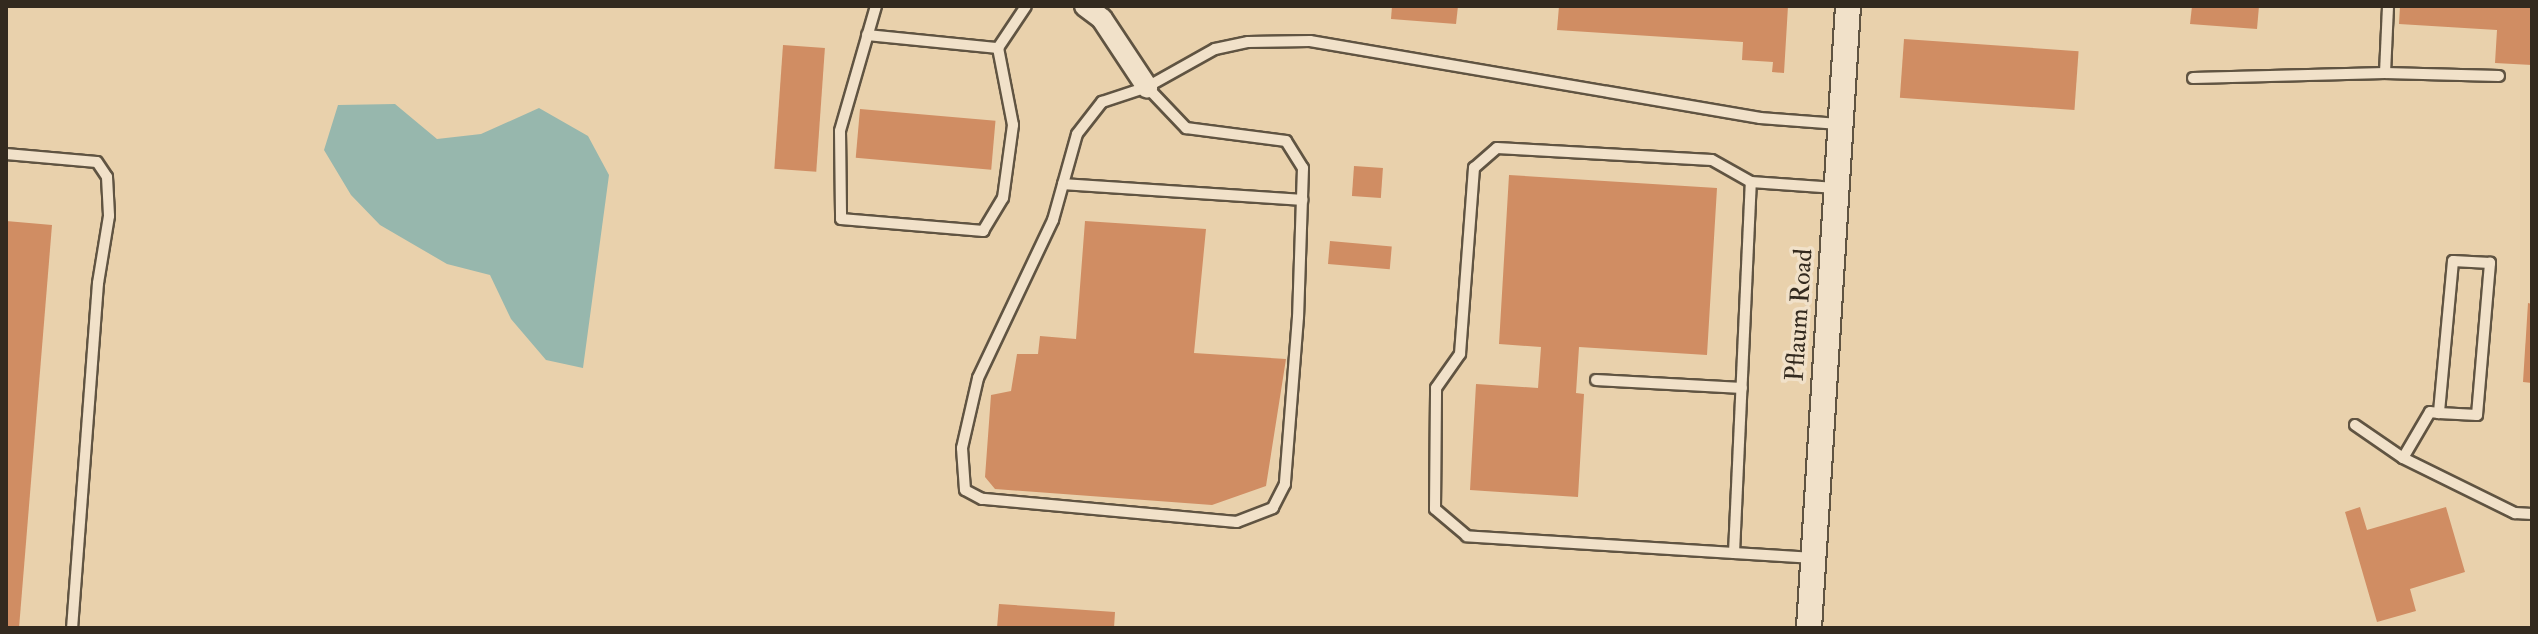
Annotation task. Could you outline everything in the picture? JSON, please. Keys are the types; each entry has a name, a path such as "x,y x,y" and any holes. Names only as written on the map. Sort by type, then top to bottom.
{"street":[{"path":"1085,6 1102,19 1147,87"},
{"name":"Pflaum Road","path":"1809,628 1848,6"}],"lane":[{"path":"876,6 840,131 841,219 983,231 1003,198 1013,125 998,48 1026,6"},
{"path":"2385,73 2388,6"},
{"path":"867,35 998,48"},
{"path":"1147,87 1186,128 1286,141 1303,168 1285,484 1273,508 1237,522 982,499 965,490 962,448 978,378 1029,277 1063,184 1077,134 1102,102 1147,87 1215,49 1248,42 1310,41 1760,118 1840,124"},
{"path":"2193,78 2385,73 2499,76"},
{"path":"1813,558 1467,536 1435,509 1436,388 1460,354 1474,168 1497,148 1712,160 1751,182 1836,188"},
{"path":"6,154 97,162 107,177 109,216 98,283 72,628"},
{"path":"1734,553 1751,182"},
{"path":"1063,184 1302,200"},
{"path":"2403,458 2430,412 2439,413 2477,415 2490,263 2453,261 2439,413"},
{"path":"1596,380 1742,388"},
{"path":"2355,425 2403,458 2515,513 2532,514"}],"water":[{"path":"395,104 437,139 481,134 539,108 588,136 609,175 583,368 546,360 511,319 490,275 447,264 380,225 351,195 324,150 338,105"}],"building":[{"path":"1392,6 1458,6 1456,24 1391,19"},
{"path":"1559,6 1788,6 1784,73 1772,72 1773,62 1742,60 1743,42 1557,30"},
{"path":"2192,6 2259,6 2257,29 2190,24"},
{"path":"2400,6 2532,6 2532,65 2495,63 2497,30 2399,24"},
{"path":"1904,39 2079,51 2074,110 1900,98"},
{"path":"783,45 825,48 816,172 774,169"},
{"path":"860,109 995,121 991,170 856,158"},
{"path":"1354,166 1383,168 1381,198 1352,196"},
{"path":"1509,175 1717,188 1707,355 1579,347 1576,393 1584,394 1578,497 1470,490 1476,384 1538,388 1541,347 1499,344"},
{"path":"6,221 52,225 19,628 6,628"},
{"path":"1085,221 1206,229 1194,353 1286,359 1266,486 1212,505 995,489 985,477 991,395 1011,391 1017,354 1038,354 1040,336 1076,339"},
{"path":"1330,241 1392,246 1390,269 1328,264"},
{"path":"2528,303 2532,304 2532,383 2523,382"},
{"path":"2360,507 2367,530 2446,507 2465,572 2410,589 2416,611 2377,622 2345,512"},
{"path":"999,604 1115,612 1114,628 997,628"}]}
